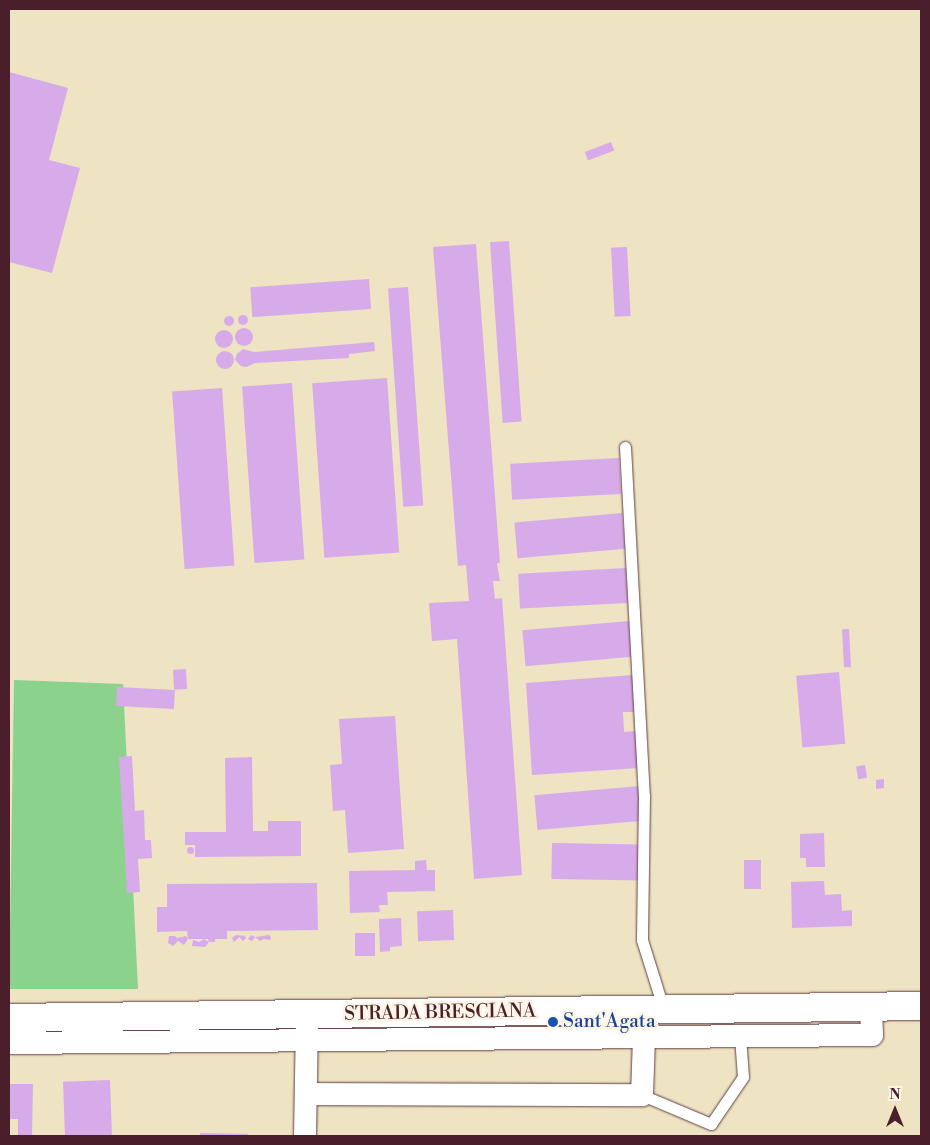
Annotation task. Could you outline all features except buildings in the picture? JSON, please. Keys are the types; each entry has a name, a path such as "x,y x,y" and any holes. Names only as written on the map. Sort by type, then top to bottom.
{"main road":[{"name":"STRADA BRESCIANA","path":"9,1018 307,1027 664,1010 921,1006"}],"street":[{"name":"STRADA BRESCIANA","path":"9,1043 307,1027 644,1037 872,1035 871,1006"},
{"path":"305,1136 307,1027"},
{"path":"306,1094 642,1095 644,1037"}],"lane":[{"path":"625,447 644,795 642,940 664,1010"},
{"path":"642,1095 711,1124 743,1077 740,1036"}],"green space":[{"path":"14,680 123,684 138,989 9,989"}],"place":[{"name":"Sant'Agata","path":"553,1022"}]}
